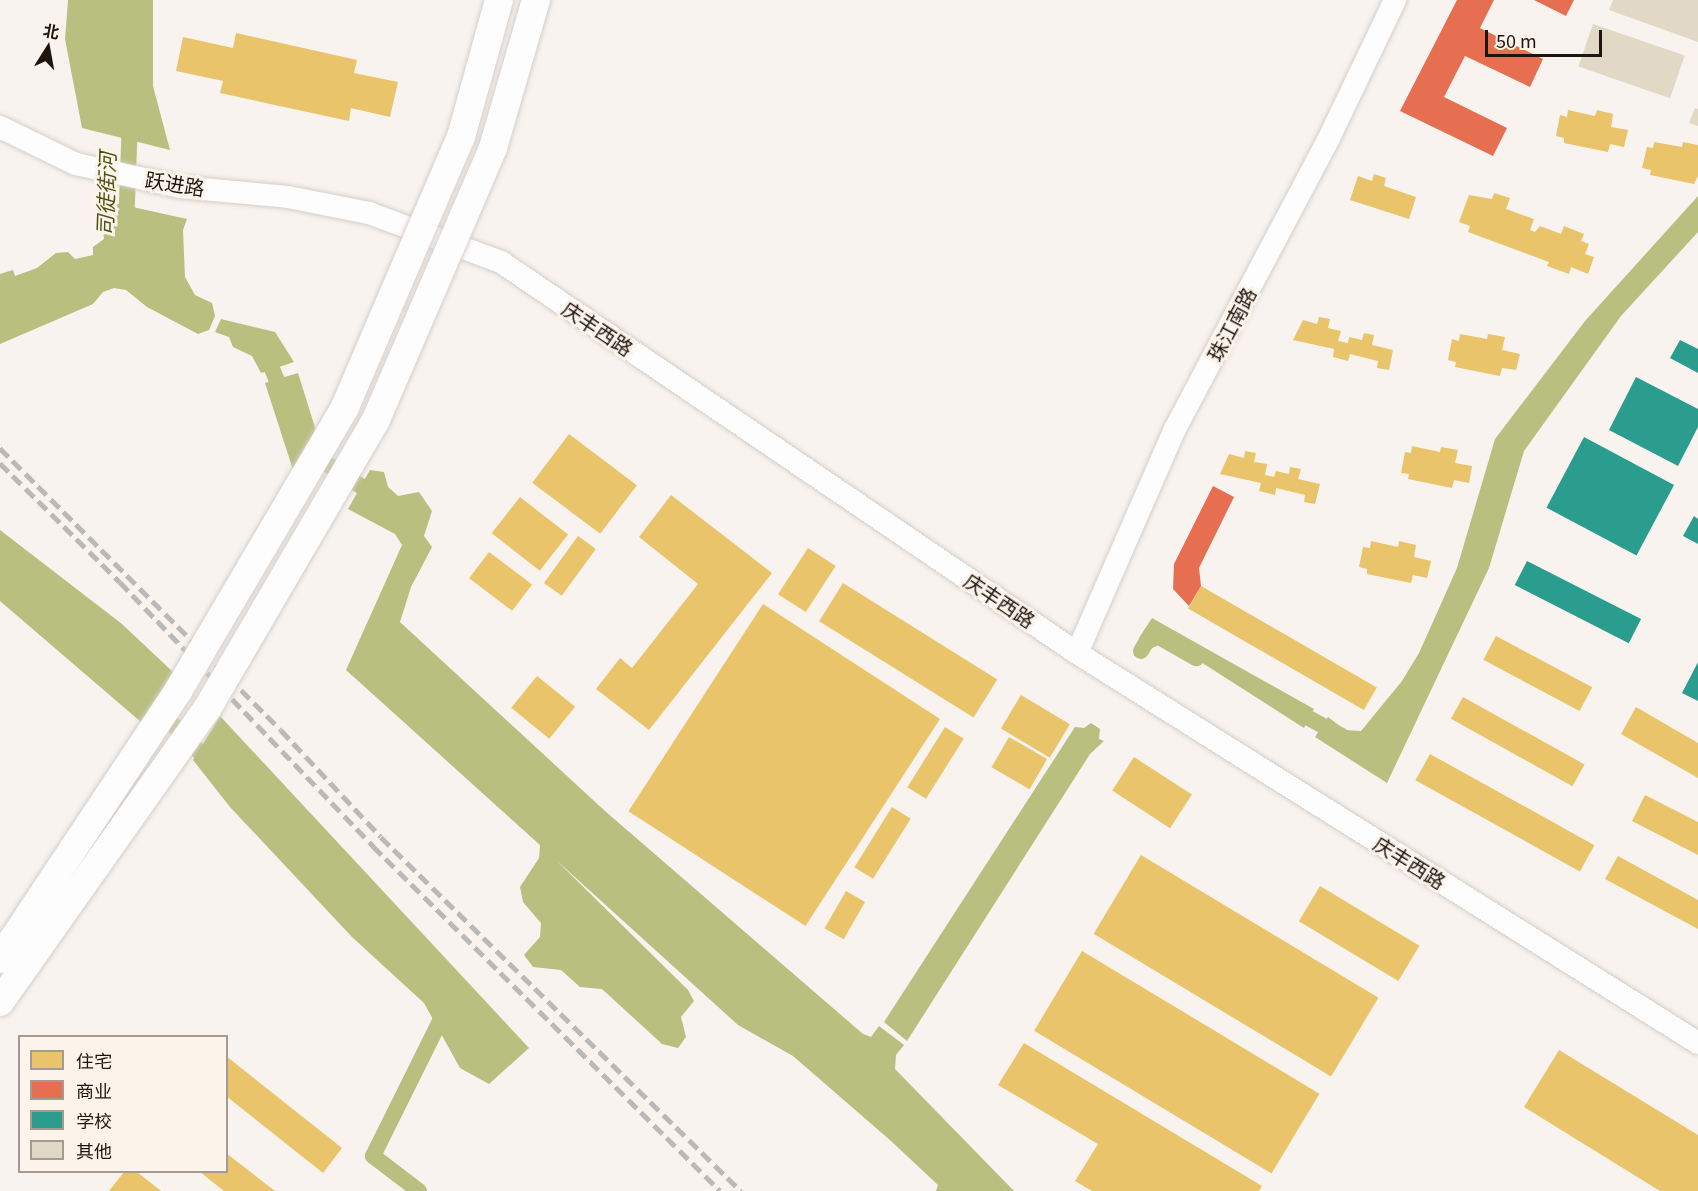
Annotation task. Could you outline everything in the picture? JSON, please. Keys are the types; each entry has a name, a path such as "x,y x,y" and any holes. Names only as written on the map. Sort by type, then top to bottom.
{"main road":[{"path":"0,959 178,691 345,407 461,137 499,0"},
{"path":"0,1002 207,709 375,422 493,148 536,0"}],"street":[{"name":"珠江南路","path":"1077,653 1175,429 1328,140 1395,0"},
{"name":"跃进路","path":"0,127 76,164 181,187 288,197"},
{"name":"庆丰西路","path":"288,197 369,213 501,262 1077,653 1698,1043"}],"shaded area":[{"path":"68,0 153,0 153,86 170,150 82,128 65,39"},
{"path":"1698,196 1698,232 1621,316 1524,451 1489,568 1387,783 1315,737 1328,717 1345,730 1361,731 1402,681 1419,653 1457,568 1495,439 1585,321"},
{"path":"101,200 187,219 183,230 185,277 195,295 212,303 215,316 209,330 198,334 147,307 126,290 114,288 103,292 93,304 0,344 0,274 13,270 15,276 37,268 56,253 68,252 75,259 93,255 93,247 104,239 101,215 105,209"},
{"path":"221,319 275,332 294,362 261,373 252,356 233,347 229,337 215,332"},
{"path":"298,373 318,437 295,476 265,383"},
{"path":"370,470 384,472 388,487 398,496 419,492 432,511 424,536 432,547 411,587 400,622 605,811 863,1034 871,1037 879,1026 904,1045 896,1055 895,1069 1014,1191 936,1191 938,1185 891,1141 793,1056 738,1025 556,860 688,990 694,1001 681,1017 686,1037 678,1048 662,1044 602,989 580,987 561,970 533,967 524,955 540,937 541,923 523,902 520,887 539,858 540,845 346,670 402,545 395,534 348,509"},
{"path":"0,530 122,624 173,672 141,722 0,601"},
{"path":"1152,618 1314,709 1304,728 1168,641 1152,648 1139,638"},
{"path":"220,716 529,1048 489,1084 460,1068 424,1003 352,937 230,807 193,760"},
{"path":"1091,723 1100,729 1099,739 1104,741 1090,754 907,1041 884,1022 1075,727 1084,728"}],"building: 住宅":[{"path":"236,33 357,60 354,73 398,82 390,117 351,108 349,121 220,93 223,81 176,71 183,37 233,48"},
{"path":"1568,110 1595,116 1597,110 1613,114 1611,127 1628,130 1624,147 1610,144 1608,152 1564,143 1564,138 1556,136 1560,115 1567,117"},
{"path":"1654,142 1682,147 1683,142 1698,145 1698,176 1694,184 1650,175 1651,170 1642,168 1647,147 1653,148"},
{"path":"1374,174 1386,178 1384,186 1416,197 1409,219 1350,200 1358,176 1372,181"},
{"path":"1494,193 1510,198 1506,209 1534,219 1530,230 1535,232 1540,226 1561,234 1564,226 1584,234 1581,241 1589,244 1585,254 1594,257 1588,274 1571,267 1569,274 1547,266 1549,262 1468,232 1470,226 1459,222 1469,195 1492,199"},
{"path":"1319,317 1330,319 1328,328 1341,331 1338,341 1348,343 1349,337 1362,340 1364,333 1374,335 1372,345 1393,350 1389,370 1377,368 1378,361 1350,354 1348,361 1333,357 1334,349 1293,340 1303,320 1317,324"},
{"path":"1460,334 1487,339 1488,334 1505,337 1502,350 1520,354 1516,370 1502,368 1500,376 1455,367 1456,362 1448,360 1452,339 1459,341"},
{"path":"569,434 637,485 600,534 532,483"},
{"path":"1412,446 1440,452 1441,447 1458,450 1455,463 1472,466 1469,483 1454,480 1452,488 1408,479 1409,474 1401,473 1405,452 1411,453"},
{"path":"1245,451 1256,453 1254,462 1267,464 1265,475 1274,477 1276,471 1289,474 1290,467 1301,469 1298,479 1320,484 1315,504 1304,502 1305,495 1276,488 1275,495 1259,491 1261,483 1220,474 1229,454 1244,458"},
{"path":"671,495 772,573 649,730 596,689 620,658 632,668 698,584 639,537"},
{"path":"520,497 568,535 540,571 492,533"},
{"path":"578,536 596,549 562,596 544,583"},
{"path":"1371,541 1398,547 1399,541 1416,545 1414,557 1431,561 1427,578 1413,575 1411,583 1367,574 1367,569 1359,567 1363,547 1370,548"},
{"path":"808,548 836,566 806,612 778,594"},
{"path":"489,552 532,584 512,611 469,578"},
{"path":"843,583 997,679 973,718 819,621"},
{"path":"1201,586 1377,688 1364,710 1188,609"},
{"path":"763,604 940,719 805,926 628,811"},
{"path":"1496,636 1592,687 1580,711 1483,660"},
{"path":"537,676 575,707 549,739 511,708"},
{"path":"1021,695 1070,724 1050,758 1001,728"},
{"path":"1463,697 1585,764 1572,786 1451,719"},
{"path":"1636,707 1698,743 1698,778 1621,734"},
{"path":"945,727 964,739 926,799 907,787"},
{"path":"1009,737 1047,759 1030,789 992,767"},
{"path":"1430,754 1594,845 1580,871 1415,780"},
{"path":"1134,757 1192,795 1170,828 1112,791"},
{"path":"1645,795 1698,822 1698,855 1632,821"},
{"path":"892,807 911,819 873,879 854,867"},
{"path":"1141,855 1378,998 1331,1077 1094,934"},
{"path":"1618,856 1698,900 1698,929 1605,879"},
{"path":"1320,886 1419,946 1398,981 1299,921"},
{"path":"846,891 865,902 844,939 824,928"},
{"path":"1082,951 1319,1094 1272,1173 1034,1031"},
{"path":"1024,1043 1262,1186 1259,1191 1092,1191 1075,1181 1098,1144 998,1085"},
{"path":"1559,1050 1698,1135 1698,1191 1660,1191 1524,1107"},
{"path":"228,1058 342,1148 323,1173 228,1098"},
{"path":"228,1155 275,1191 224,1191 201,1173 228,1173"},
{"path":"123,1173 138,1173 161,1191 109,1191"}],"building: 商业":[{"path":"1457,0 1494,0 1480,28 1543,59 1530,87 1465,56 1444,97 1507,128 1493,156 1400,111"},
{"path":"1534,0 1574,0 1566,16"},
{"path":"1213,486 1234,497 1199,568 1201,586 1189,606 1173,589 1174,564"}],"building: 学校":[{"path":"1680,340 1698,349 1698,373 1670,358"},
{"path":"1636,377 1698,409 1698,427 1678,466 1609,430"},
{"path":"1584,437 1674,485 1637,556 1546,508"},
{"path":"1694,516 1698,519 1698,544 1683,536"},
{"path":"1527,561 1641,619 1629,643 1515,585"},
{"path":"1698,662 1698,701 1682,693"}],"building: 其他":[{"path":"1613,0 1698,0 1698,42 1609,10"},
{"path":"1593,24 1685,56 1670,98 1578,67"},
{"path":"1695,108 1698,109 1698,126 1689,123"}],"waterway":[{"name":"司徒街河","path":"126,229 130,120"},
{"path":"263,348 285,399"},
{"path":"310,453 379,498"},
{"path":"1141,651 1152,633 1196,658"},
{"path":"1290,708 1342,736"},
{"path":"158,709 213,766"},
{"path":"419,1191 373,1156 446,1009"}],"railway":[{"path":"0,448 281,730 381,837 741,1191"},
{"path":"0,463 120,582 373,846 720,1191"}]}
